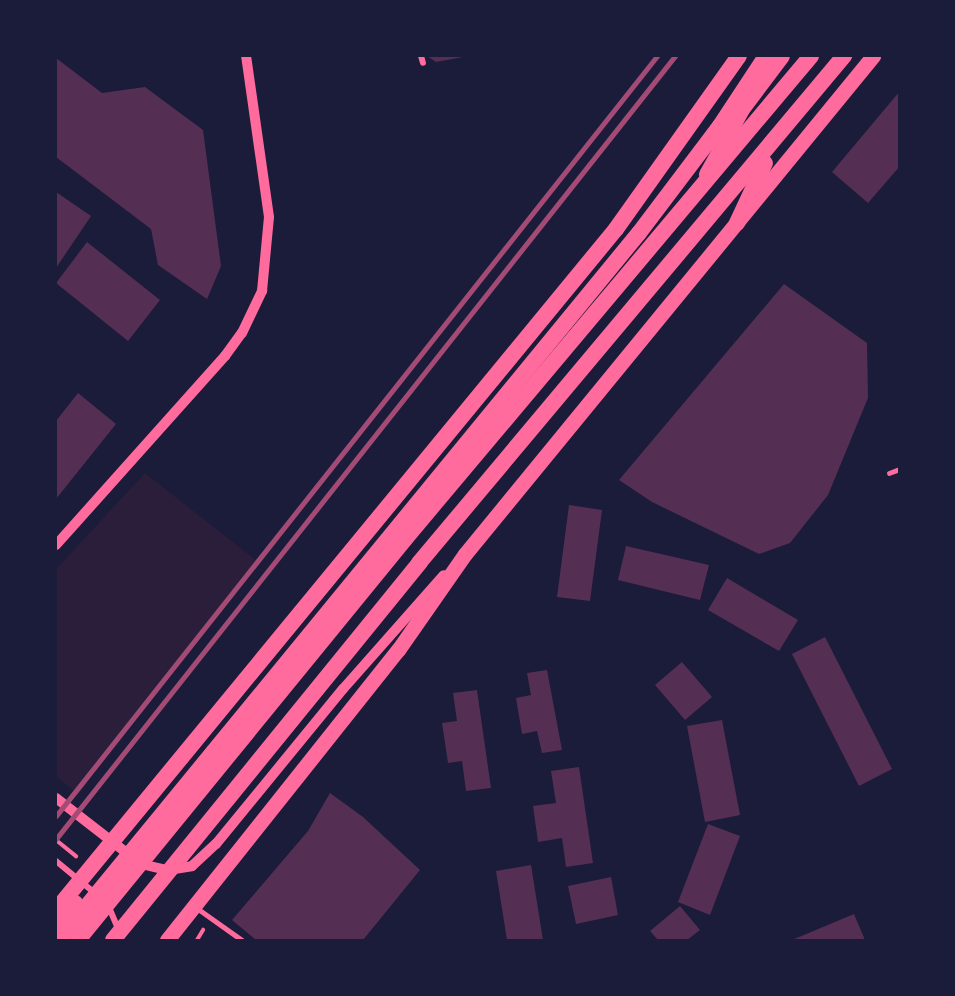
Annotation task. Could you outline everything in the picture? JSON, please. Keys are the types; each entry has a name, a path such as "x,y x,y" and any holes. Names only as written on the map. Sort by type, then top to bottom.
{"highway":[{"path":"56,910 616,229 739,56"},
{"path":"59,940 639,233 720,126 766,56"},
{"path":"78,940 405,539 575,341 811,56"},
{"path":"113,940 419,563 844,56"},
{"path":"56,926 530,350 701,138 742,109"},
{"path":"737,223 777,137"},
{"path":"530,350 575,341"}],"main road":[{"path":"694,197 742,109 782,56"},
{"path":"167,940 398,650 465,554 873,56"}],"street":[{"path":"56,545 225,356 242,333 262,291 269,217 246,56"},
{"path":"56,798 141,864 168,870 192,866 216,844 343,689 465,554"},
{"path":"56,861 112,908 120,940"}],"lane":[{"path":"889,473 900,469"},
{"path":"195,906 242,940"}],"shaded area":[{"path":"145,473 256,560 78,795 56,776 56,569"}],"building":[{"path":"427,56 463,56 463,57 436,62"},
{"path":"56,58 102,93 145,87 203,130 221,266 207,299 158,265 151,229 56,157"},
{"path":"900,91 900,166 868,203 832,172"},
{"path":"56,192 91,216 56,268"},
{"path":"87,242 160,300 128,341 56,283"},
{"path":"784,284 867,343 868,398 828,495 790,543 759,554 652,502 619,480"},
{"path":"78,393 116,424 56,499 56,421"},
{"path":"569,505 602,510 590,601 557,597"},
{"path":"626,546 709,565 700,600 618,580"},
{"path":"727,578 798,620 779,651 708,610"},
{"path":"825,637 892,769 859,786 792,654"},
{"path":"682,662 712,697 685,720 655,685"},
{"path":"547,670 562,750 542,753 537,731 522,734 516,698 531,695 527,673"},
{"path":"477,690 491,788 466,791 462,761 448,763 442,723 457,721 453,693"},
{"path":"722,720 740,815 705,822 687,726"},
{"path":"579,767 593,863 566,867 562,838 538,842 533,806 556,803 551,771"},
{"path":"330,793 363,817 420,870 363,940 256,940 232,920 308,831"},
{"path":"708,824 740,836 710,915 678,902"},
{"path":"531,865 543,940 507,940 496,871"},
{"path":"611,877 618,915 576,924 568,886"},
{"path":"680,906 700,930 687,940 658,940 650,931"},
{"path":"854,914 865,940 792,940"}],"railway":[{"path":"56,816 657,56"},
{"path":"56,839 675,56"}]}
